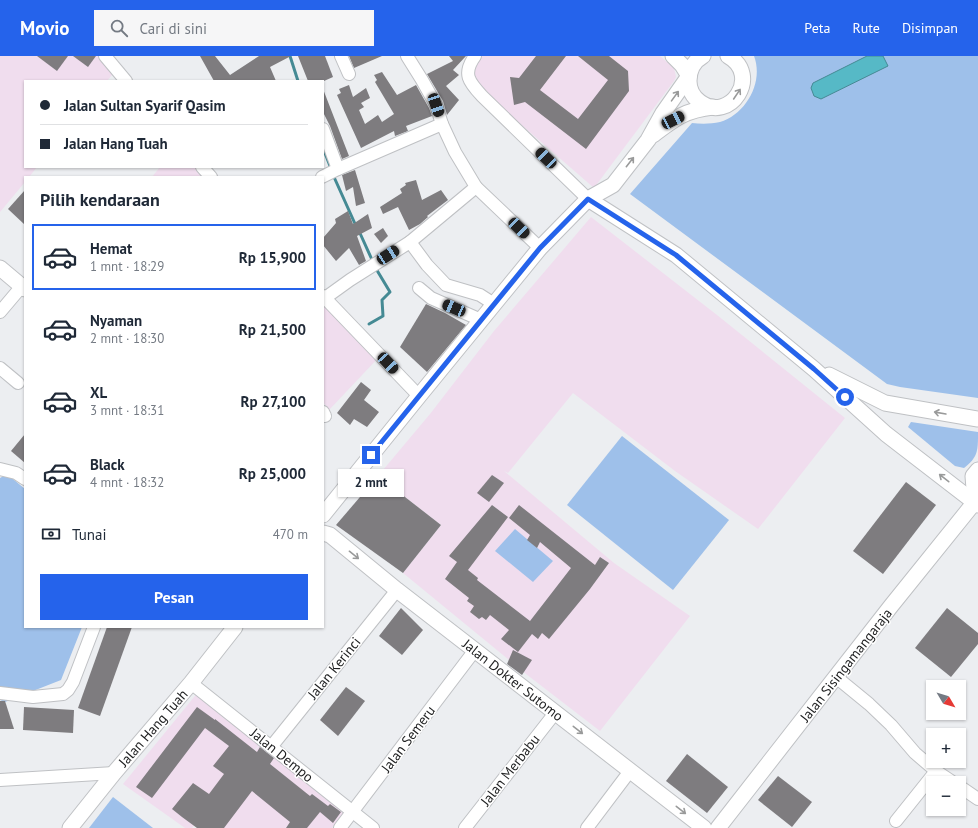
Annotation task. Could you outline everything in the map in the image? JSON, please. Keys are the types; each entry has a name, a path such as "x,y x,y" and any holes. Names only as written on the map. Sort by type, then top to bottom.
{"main road":[{"path":"673,56 682,65 689,76"},
{"path":"703,56 695,62 691,69 689,85 694,96 702,104 714,107"},
{"path":"648,140 673,120 689,112 720,107 731,102 739,94 742,83 740,62 728,56"},
{"path":"324,514 540,248 588,199 613,185 648,140 663,114 689,76"},
{"path":"588,199 676,255 814,369 886,434 977,502"},
{"path":"0,268 23,288"},
{"path":"814,369 885,403 978,419"},
{"path":"977,502 973,476 978,470"},
{"name":"Jalan Sisingamangaraja","path":"718,828 836,677 977,502"},
{"name":"Jalan Dokter Sutomo","path":"324,533 330,535 397,590 704,828"},
{"name":"Jalan Hang Tuah","path":"70,828 114,773 191,683 234,628"}],"street":[{"path":"105,56 125,80"},
{"path":"341,56 350,74"},
{"path":"407,56 436,105 442,124 455,152 476,187 540,248"},
{"path":"475,56 470,62 468,71 471,84 588,199"},
{"path":"324,176 442,124"},
{"path":"324,133 338,169"},
{"path":"203,168 210,176"},
{"path":"419,396 324,297 410,242 476,187"},
{"path":"410,242 446,285 480,294 494,304"},
{"path":"2,304 23,288"},
{"path":"419,288 431,298 481,320"},
{"path":"0,368 18,383"},
{"path":"0,469 16,472 24,478"},
{"name":"Jalan Kerinci","path":"271,747 397,590"},
{"path":"0,693 33,696 63,694 68,690 73,682 94,628"},
{"name":"Jalan Semeru","path":"340,828 475,650"},
{"path":"836,677 870,704 891,725 914,753 944,776"},
{"name":"Jalan Dempo","path":"191,683 373,828"},
{"name":"Jalan Merbabu","path":"465,828 555,713"},
{"path":"588,828 630,771"},
{"path":"896,821 936,771"},
{"path":"0,780 114,773"},
{"path":"966,791 978,799"}],"shaded area":[{"path":"0,56 103,56 116,70 108,80 24,80 24,168 36,168 30,176 24,176 24,183 0,212"},
{"path":"481,56 660,56 674,68 676,77 594,188 487,95 475,79 475,65"},
{"path":"754,56 978,56 978,398 887,384 630,194 692,123 706,124 720,122 738,112 750,96 757,76"},
{"path":"867,56 883,56 888,66 821,99 814,96 811,88 813,83"},
{"path":"159,168 202,168 209,176 153,176"},
{"path":"591,217 717,315 845,418 758,529 675,471 573,393 508,473 504,471 614,563 690,616 600,731 526,674 403,573 441,525 378,476 430,414 494,331"},
{"path":"324,300 380,356 329,410 324,403"},
{"path":"911,422 978,432 978,444 975,457 964,468 955,466 908,427"},
{"path":"622,436 729,520 673,590 567,505"},
{"path":"7,474 24,488 24,628 82,628 61,680 5,702 0,700 0,478"},
{"path":"515,529 553,561 533,582 495,551"},
{"path":"199,691 262,741 192,828 185,828 123,784"},
{"path":"261,743 345,811 332,828 198,828"},
{"path":"113,797 153,828 89,828"}],"building":[{"path":"37,56 68,56 57,71"},
{"path":"73,56 96,56 88,67"},
{"path":"200,56 215,56 230,75 259,56 291,56 270,67 276,80 213,80"},
{"path":"298,56 325,56 333,77 324,81 308,80"},
{"path":"349,56 382,56 354,68"},
{"path":"449,56 466,56 453,70 459,75 446,86 459,100 447,115 443,101 427,74 453,61"},
{"path":"536,56 566,56 540,90 578,119 608,80 578,56 609,56 628,71 629,91 586,149 525,102 514,105 510,77 519,78"},
{"path":"382,72 397,95 416,85 432,116 406,126 408,131 395,136 394,131 361,148 337,95 341,93 339,89 349,85 353,97 366,88 370,98 361,103 364,107 359,110 365,124 378,115 382,122 394,114 375,82 377,80 374,75"},
{"path":"324,92 349,156 342,159 324,114"},
{"path":"355,170 365,203 356,206 353,187 346,191 342,175"},
{"path":"416,180 422,200 441,190 448,200 427,216 428,217 420,224 409,230 398,207 383,214 380,207 402,193 400,189 406,185 405,183"},
{"path":"24,191 24,224 8,209"},
{"path":"348,211 353,224 368,214 372,228 357,236 366,261 359,265 349,248 336,261 324,246 324,237 336,223 335,219"},
{"path":"383,228 388,236 381,243 374,234"},
{"path":"426,304 466,325 427,372 400,347"},
{"path":"361,382 371,390 364,400 379,412 367,427 354,419 350,425 337,413"},
{"path":"24,435 24,462 11,451"},
{"path":"492,475 504,483 489,502 477,493"},
{"path":"378,476 441,525 403,573 336,525"},
{"path":"906,482 936,505 883,574 853,551"},
{"path":"492,505 508,517 468,570 478,578 477,580 530,621 571,568 540,542 537,548 527,540 530,535 509,518 519,505 595,565 600,557 609,563 549,639 542,633 538,639 532,634 518,652 501,639 509,630 490,615 486,620 482,617 479,619 470,612 474,606 467,601 469,598 445,579 457,562 449,556"},
{"path":"401,608 423,630 402,655 379,636"},
{"path":"947,608 978,633 978,644 951,677 915,648"},
{"path":"107,628 132,628 100,716 78,708"},
{"path":"513,650 532,660 522,675 507,664"},
{"path":"346,687 365,701 338,736 320,720"},
{"path":"0,701 5,701 14,729 0,729"},
{"path":"24,707 74,710 73,733 23,730"},
{"path":"197,707 257,752 260,747 274,758 270,764 310,796 312,794 328,806 330,804 341,812 333,823 320,812 307,828 286,828 290,822 252,791 224,828 197,828 182,817 172,809 193,783 209,794 224,774 213,766 229,746 205,728 152,798 136,787"},
{"path":"687,754 728,787 707,813 666,781"},
{"path":"778,776 812,802 792,827 758,800"}],"waterway":[{"path":"290,56 298,80"},
{"path":"324,151 330,166"},
{"path":"334,177 356,226"},
{"path":"359,231 373,262"},
{"path":"369,324 383,316 382,300 390,292 375,267"}],"route":[{"path":"371,455 540,248 588,199 676,255 814,369 845,397"}]}
